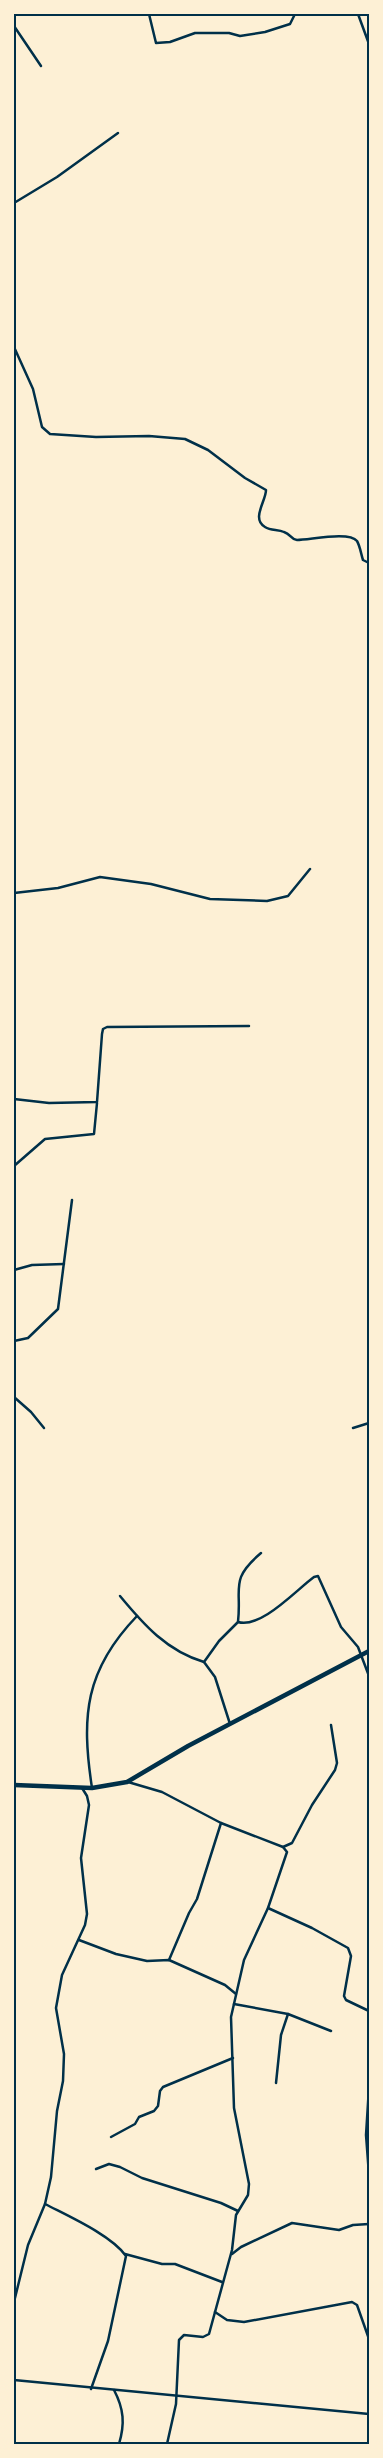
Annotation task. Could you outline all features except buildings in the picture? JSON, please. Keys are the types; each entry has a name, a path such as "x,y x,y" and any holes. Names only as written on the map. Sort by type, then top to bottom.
{"main road":[{"path":"14,1785 92,1788 127,1782 369,1651"}],"street":[{"path":"149,14 155,41 164,43 174,42 196,33 229,33 240,36 265,32 290,24 295,14"},
{"path":"358,14 369,44"},
{"path":"14,26 41,66"},
{"path":"14,203 57,177 118,133"},
{"path":"14,347 33,389 42,427 50,434 96,437 172,437 197,444 266,490 259,516 261,524 266,528 284,532 294,539 350,537 356,540 363,560 369,563"},
{"path":"14,893 58,888 100,877 151,884 210,899 267,901 288,896 310,870"},
{"path":"14,1166 45,1139 94,1134 103,1029 248,1026"},
{"path":"14,1099 50,1103 97,1102"},
{"path":"14,1341 28,1338 58,1308 72,1200"},
{"path":"14,1270 32,1264 64,1264"},
{"path":"14,1397 44,1428"},
{"path":"353,1428 369,1423"},
{"path":"204,1662 212,1649 238,1622 238,1596 242,1574 246,1566 261,1553"},
{"path":"238,1622 246,1624 256,1621 280,1605 314,1577 318,1576 341,1627 358,1647 369,1676"},
{"path":"120,1596 147,1627 177,1651 204,1662 215,1677 230,1725"},
{"path":"92,1788 86,1748 92,1686 110,1648 137,1616"},
{"path":"127,1782 162,1792 221,1823 283,1847 292,1844 312,1804 335,1770 337,1763 331,1725"},
{"path":"14,2302 32,2232 45,2204 51,2177 56,2121 63,2081 64,2054 57,2015 57,2002 62,1975 85,1925 87,1914 80,1858 89,1805 87,1796 82,1788"},
{"path":"169,1960 197,1899 221,1823"},
{"path":"167,2444 176,2404 174,2396 179,2338 184,2336 204,2337 209,2334 230,2255 238,2211 248,2195 249,2184 234,2108 234,2058 231,2025 244,1960 268,1908 287,1856 283,1847"},
{"path":"268,1908 312,1928 348,1948 351,1956 344,1996 346,2000 369,2012"},
{"path":"78,1940 116,1954 147,1962 169,1960 225,1985 236,1994"},
{"path":"234,2004 288,2014 331,2030"},
{"path":"276,2083 281,2035 288,2014"},
{"path":"111,2136 135,2124 139,2117 154,2111 158,2106 160,2091 163,2087 234,2058"},
{"path":"369,2087 366,2135 369,2176"},
{"path":"96,2169 109,2164 120,2167 142,2178 220,2203 238,2211"},
{"path":"45,2204 78,2220 109,2240 126,2254 162,2264 176,2264 222,2282"},
{"path":"230,2255 241,2247 292,2223 340,2230 353,2225 369,2224"},
{"path":"91,2389 110,2334 126,2254"},
{"path":"214,2311 227,2320 244,2322 352,2302 356,2305 369,2339"},
{"path":"14,2380 91,2389 369,2414"},
{"path":"114,2390 122,2406 124,2427 119,2444"}]}
